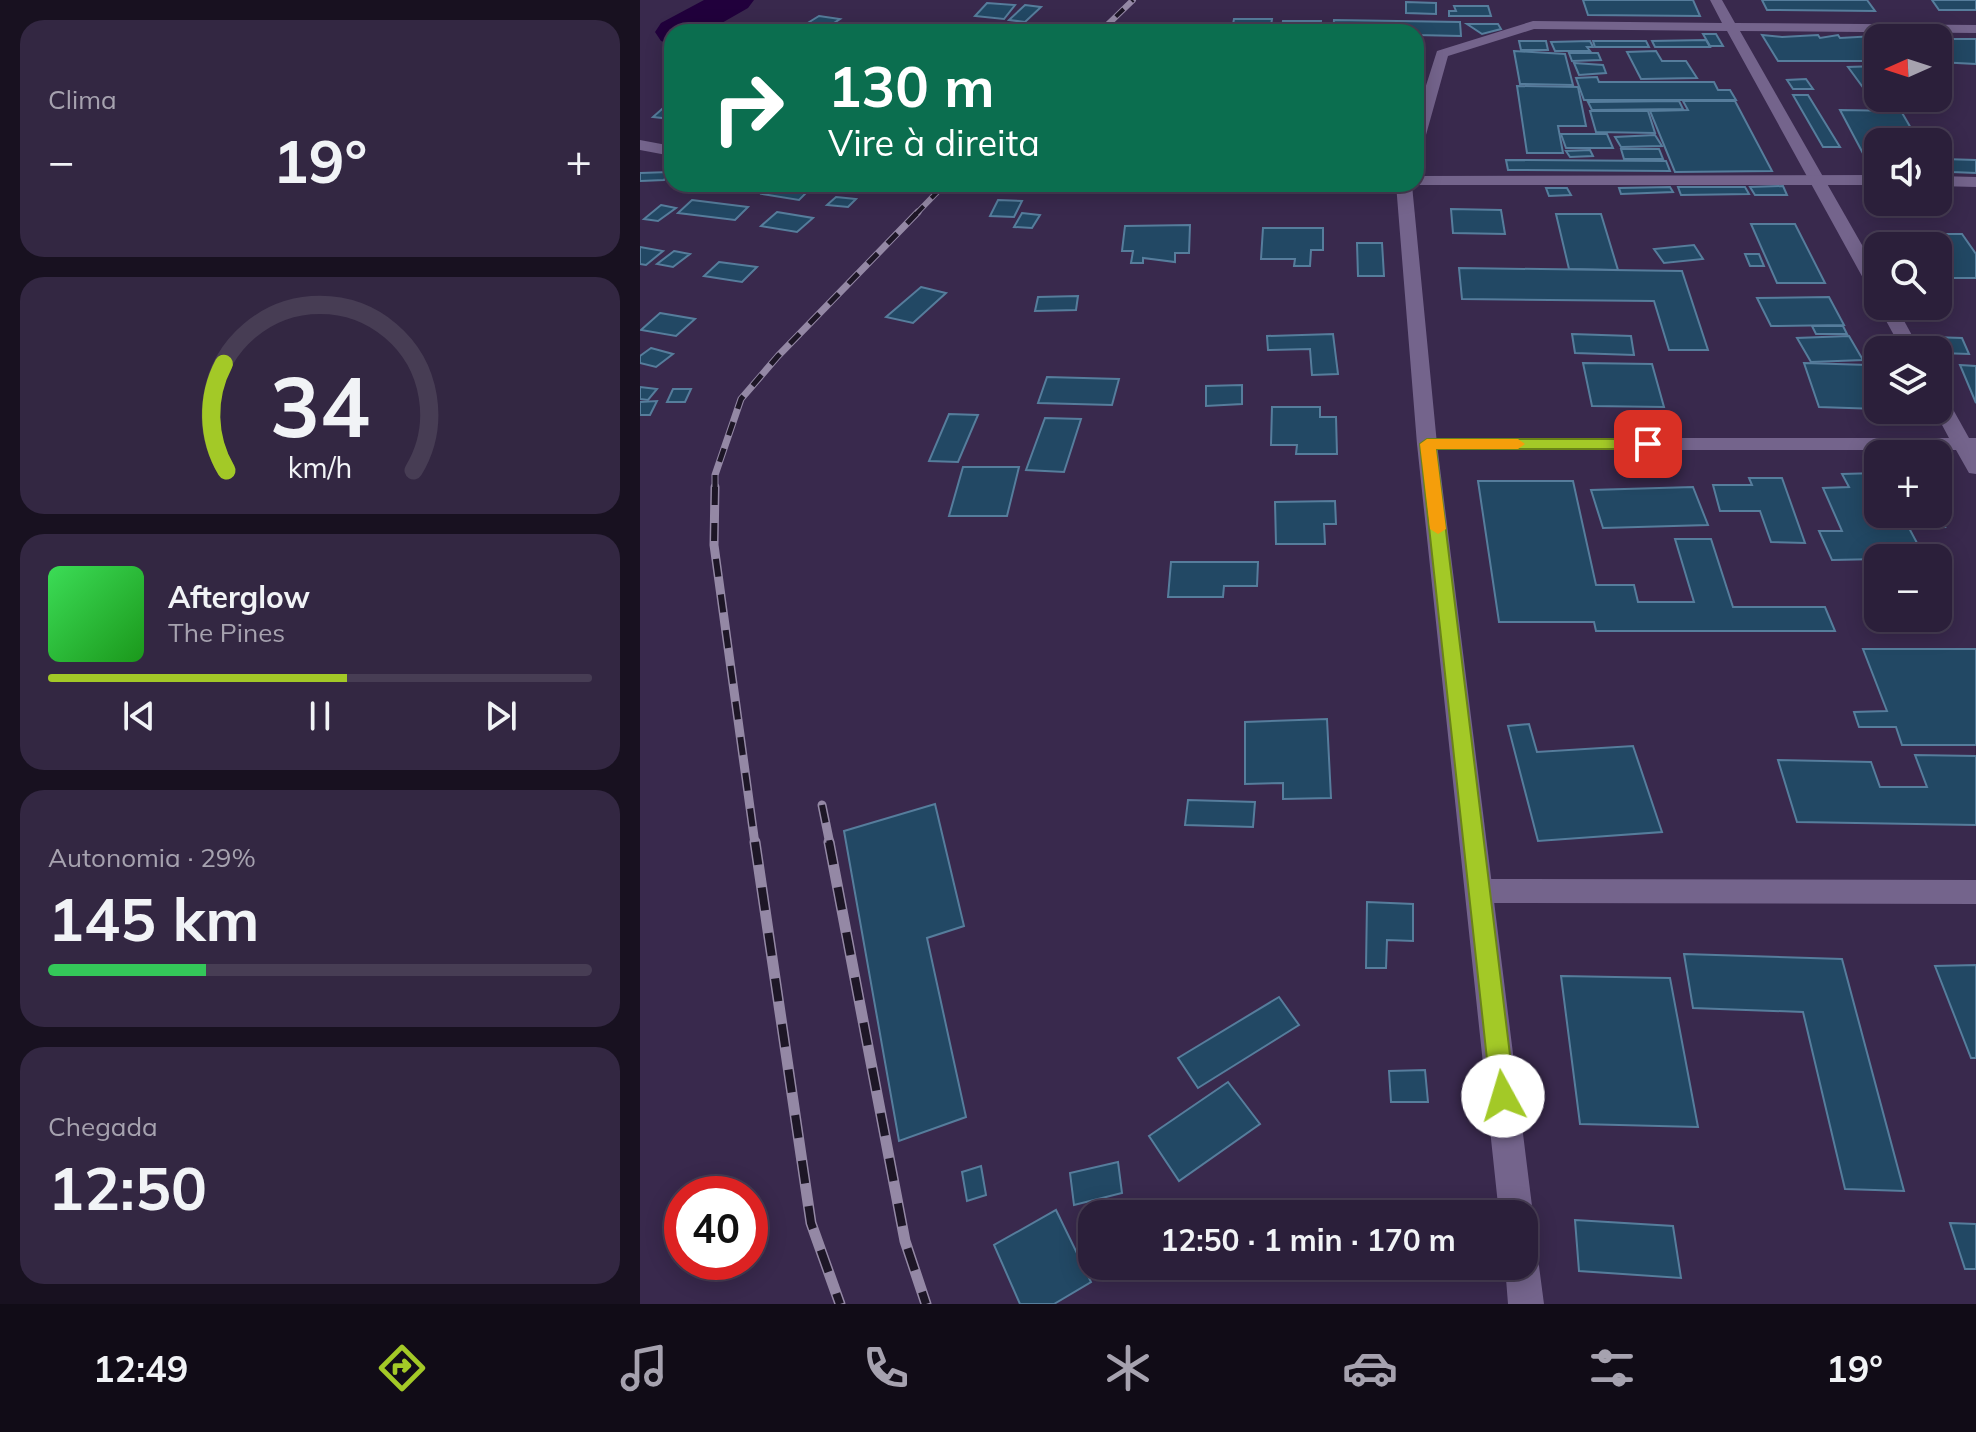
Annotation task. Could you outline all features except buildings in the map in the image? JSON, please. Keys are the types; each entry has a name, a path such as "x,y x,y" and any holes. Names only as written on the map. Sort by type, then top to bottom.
{"street":[{"path":"1716,0 1864,264"},
{"path":"1424,115 1442,54 1533,25 1976,29"},
{"path":"640,145 664,150"},
{"path":"1424,181 1864,180"},
{"path":"1952,181 1976,182"},
{"path":"1405,192 1427,444 1514,1200"},
{"path":"1952,419 1970,444 1976,468"},
{"path":"1427,444 1970,444"},
{"path":"1480,891 1976,892"},
{"path":"1523,1280 1526,1304"}],"waterway":[{"path":"690,24 734,0"}],"railway":[{"path":"1108,24 1133,0"},
{"path":"916,214 937,192"},
{"path":"715,487 715,475 741,399 778,356 918,212"},
{"path":"715,487 714,545 755,844"},
{"path":"822,805 830,844"},
{"path":"755,842 811,1223 840,1304"},
{"path":"829,842 905,1241 926,1304"}],"slow traffic":[{"path":"1438,529 1427,444 1518,444"}],"route":[{"path":"1503,1096 1427,444 1648,444"}]}
